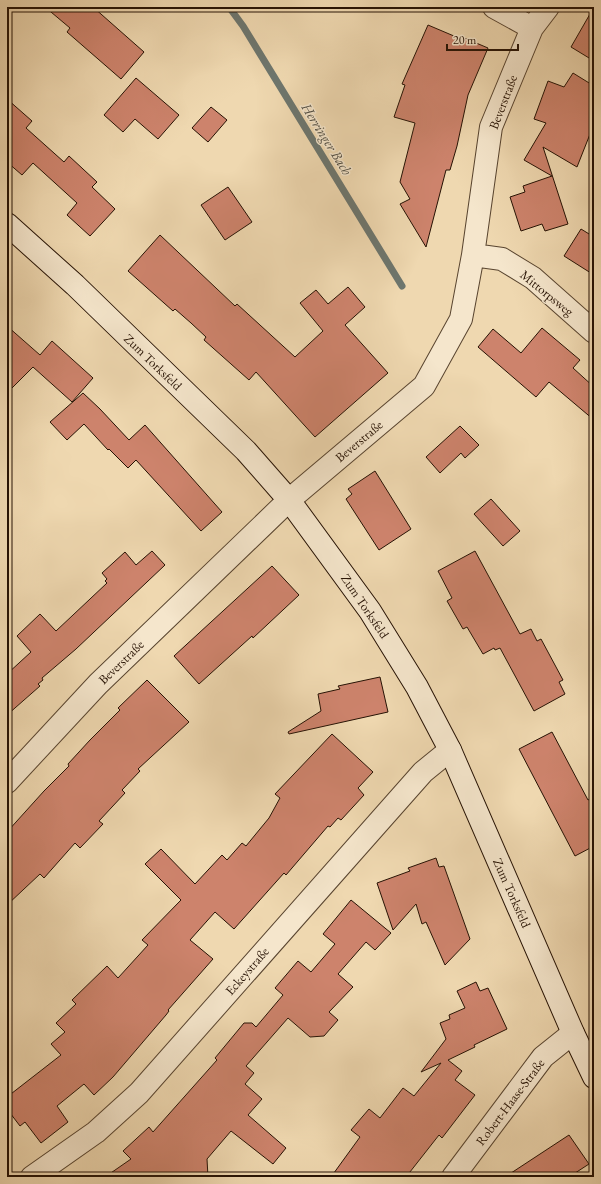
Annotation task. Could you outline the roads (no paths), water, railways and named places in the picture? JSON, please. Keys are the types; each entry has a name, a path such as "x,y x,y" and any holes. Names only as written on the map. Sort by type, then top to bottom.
{"street":[{"path":"494,7 532,28"},
{"name":"Beverstraße","path":"7,782 98,684 289,500 424,386 461,319 473,255 491,127 532,28 548,7"},
{"name":"Zum Torksfeld","path":"7,224 75,285 246,450 289,500 370,611 417,687 450,750 573,1033 594,1077"},
{"name":"Mittorpsweg","path":"473,255 502,259 533,278 594,332"},
{"name":"Eckeystraße","path":"32,1177 96,1132 139,1094 423,772 450,750"},
{"name":"Robert-Haase-Straße","path":"453,1177 543,1057 573,1033"}],"waterway":[{"name":"Herringer Bach","path":"229,7 243,26 402,286"}]}
